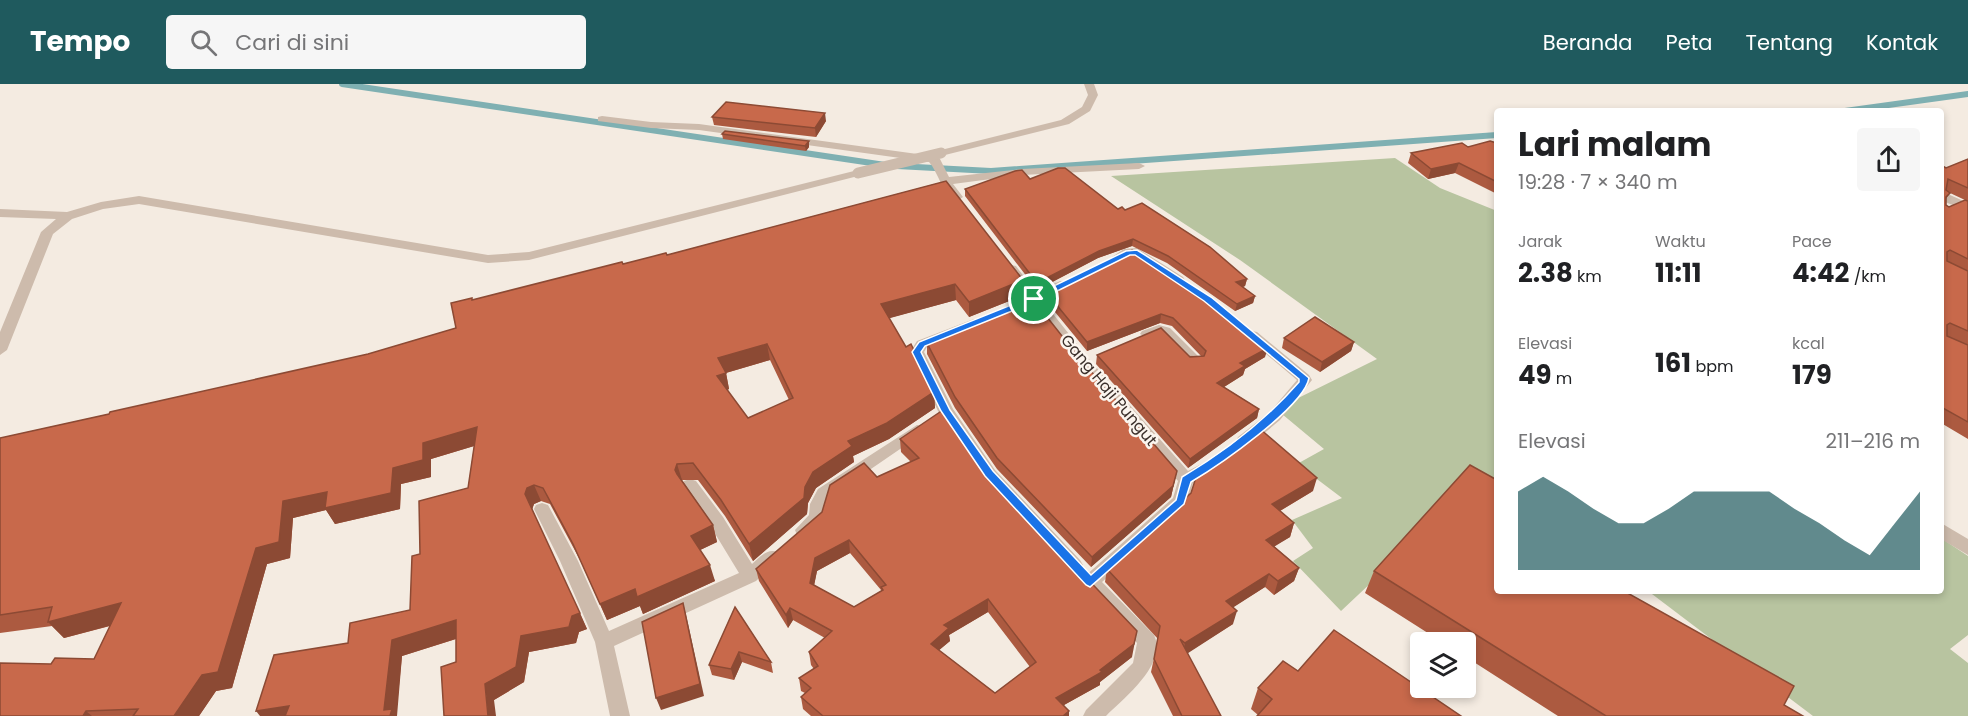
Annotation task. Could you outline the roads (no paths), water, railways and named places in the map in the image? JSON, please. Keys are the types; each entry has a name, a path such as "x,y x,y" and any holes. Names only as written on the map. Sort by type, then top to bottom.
{"street":[{"path":"941,168 1065,122 1086,109 1093,95 1089,84"},
{"path":"602,119 789,138 932,159 941,168 965,208"},
{"path":"0,213 68,216 101,206 140,201 488,259 529,256 858,173 941,168 1022,172 1139,166"},
{"path":"1944,196 1963,206"},
{"path":"1944,210 1963,206"},
{"path":"0,350 47,232 68,216"},
{"path":"1107,263 1129,252 1137,252 1190,287"},
{"name":"Gang Haji Pungut","path":"999,254 1034,299 1089,359 1186,480"},
{"path":"1075,279 1034,299 918,347 917,352 936,417 1147,641 1142,667 1093,716"},
{"path":"1090,582 1181,501 1186,480 1220,460 1275,416 1305,380 1243,328"},
{"path":"1137,339 1162,330 1195,361"},
{"path":"604,642 750,576 817,518 818,504 824,493 936,417"},
{"path":"690,485 717,522 750,576"},
{"path":"543,509 569,561 604,642 620,716"},
{"path":"1944,533 1968,548"}],"waterway":[{"path":"342,84 885,165"},
{"path":"1867,108 1968,94"},
{"path":"897,166 991,171 1494,135"}]}
